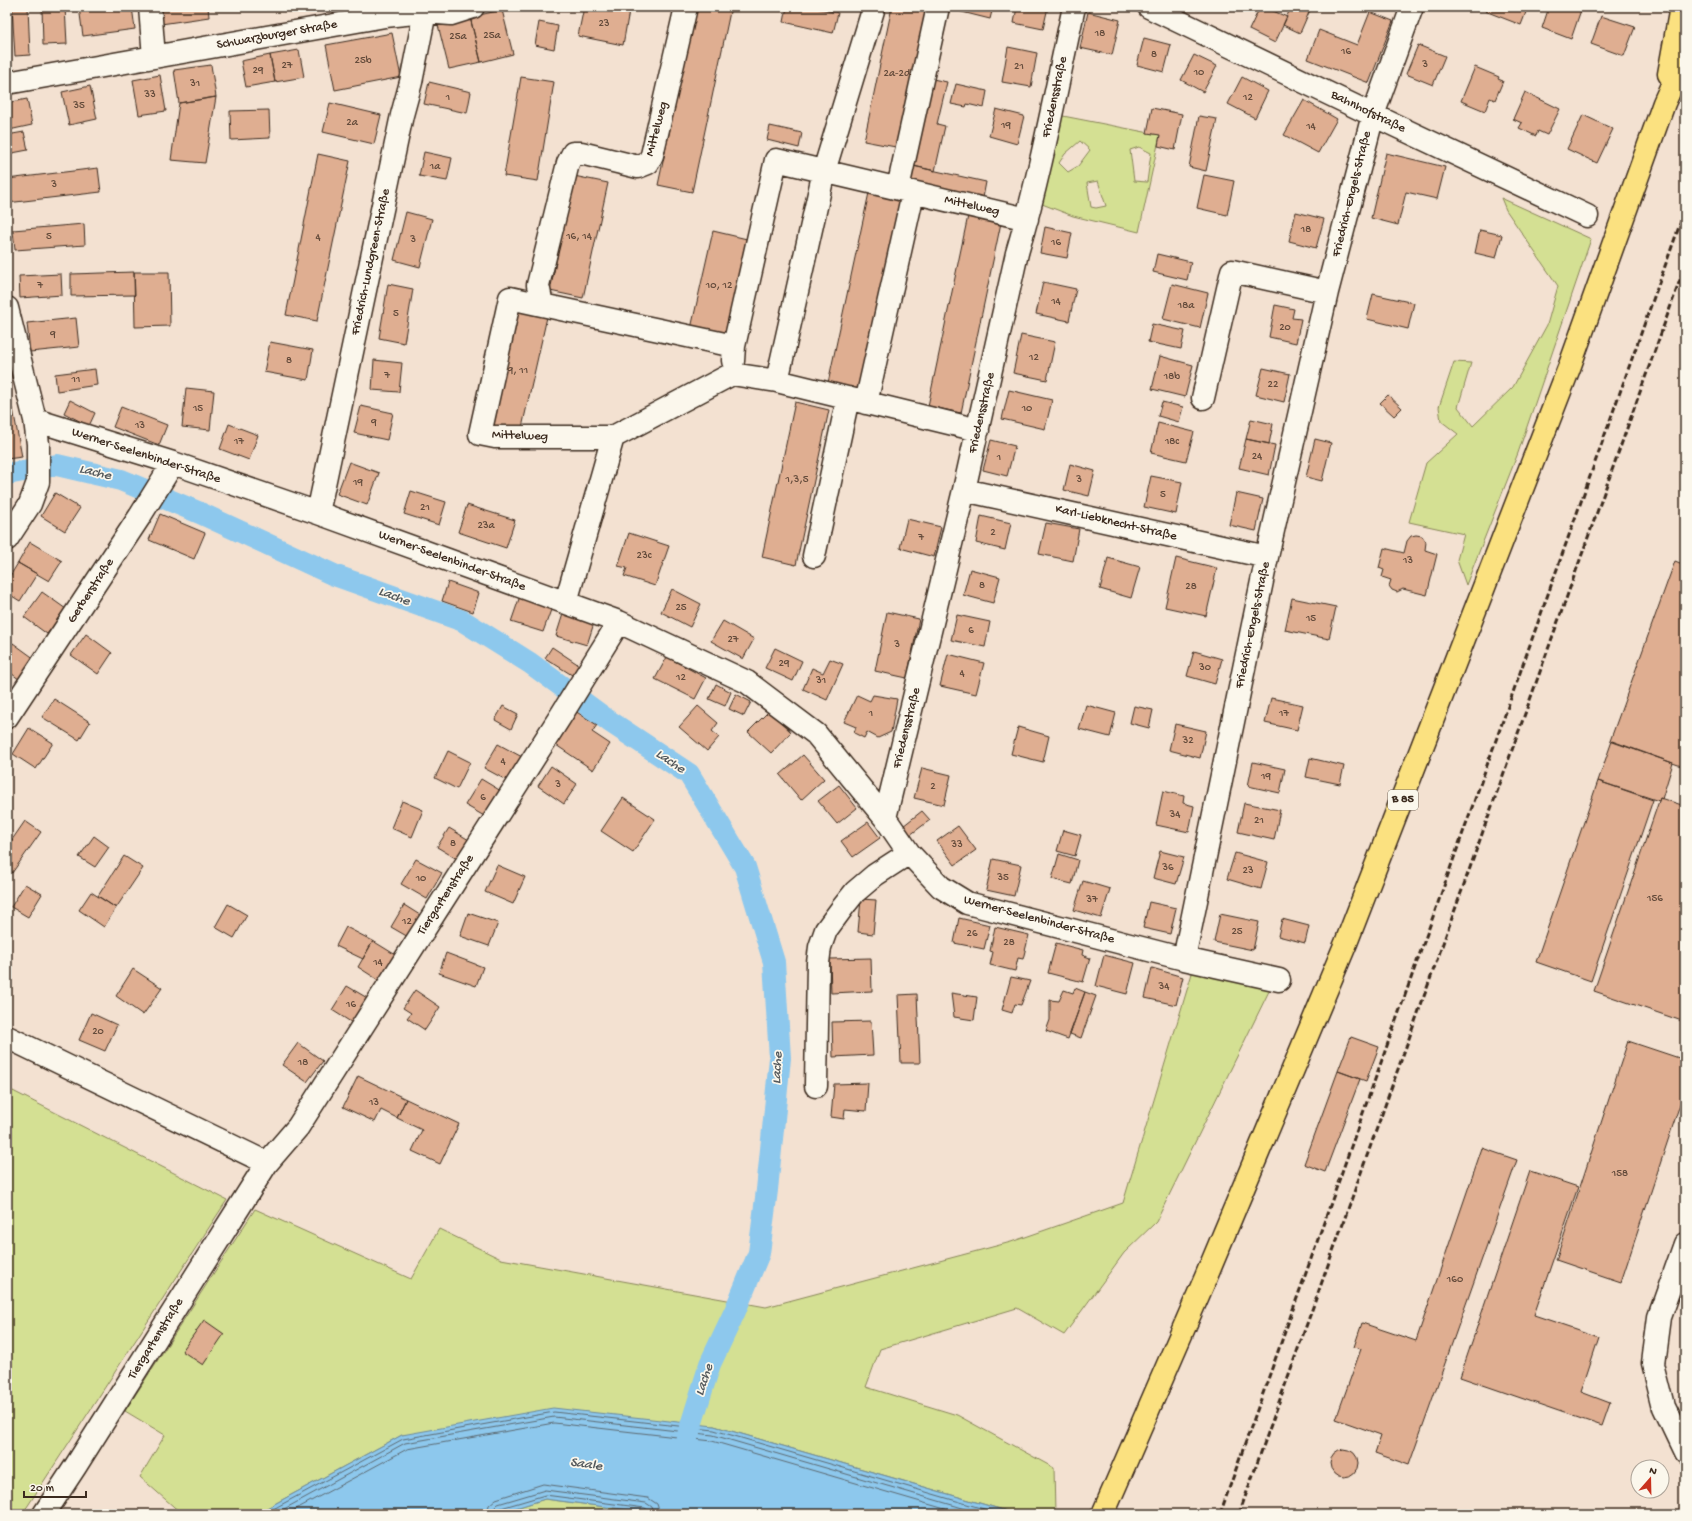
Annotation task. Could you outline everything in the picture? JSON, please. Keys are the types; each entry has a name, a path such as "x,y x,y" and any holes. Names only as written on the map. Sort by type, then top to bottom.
{"main road":[{"name":"B 85","path":"1664,103 1681,7"},
{"name":"B 85","path":"1103,1514 1206,1277 1346,943 1566,376 1664,103 1685,56"}],"street":[{"path":"150,7 154,57"},
{"name":"Schwarzburger Straße","path":"7,83 428,9 451,14 474,7"},
{"name":"Mittelweg","path":"542,305 538,285 568,163 573,153 581,153 638,167 648,163 652,155 686,7"},
{"path":"776,381 824,171 874,7"},
{"path":"814,556 857,400 905,191 938,7"},
{"name":"Friedensstraße","path":"885,818 978,430 1074,7"},
{"name":"Bahnhofstraße","path":"1149,7 1587,216"},
{"name":"Friedrich-Engels-Straße","path":"1184,959 1267,557 1327,292 1373,115 1412,7"},
{"name":"Friedrich-Lundgreen-Straße","path":"318,513 401,123 428,9"},
{"name":"Mittelweg","path":"734,346 510,298 480,434 495,437 613,437 732,374 734,346 776,160 1027,219"},
{"path":"1203,398 1232,271 1327,292"},
{"path":"7,308 34,420 38,444 38,482 30,504 7,539"},
{"path":"732,374 776,381 978,430"},
{"name":"Werner-Seelenbinder-Straße","path":"34,420 168,471 318,513 566,602 619,622 747,682 816,734 885,818 909,853 941,887 967,903 1184,959 1279,980"},
{"path":"566,602 613,437"},
{"name":"Gerberstraße","path":"7,717 140,516 168,471"},
{"name":"Karl-Liebknecht-Straße","path":"964,490 1267,557"},
{"name":"Tiergartenstraße","path":"44,1514 82,1458 266,1163 298,1127 619,622"},
{"path":"816,1086 818,963 820,948 826,930 855,892 875,875 909,853"},
{"path":"7,1037 266,1163"},
{"path":"1685,1244 1659,1317 1654,1363 1664,1407 1685,1451"}],"green space":[{"path":"1058,115 1160,135 1139,232 1073,216 1042,204 1042,195","holes":["1080,141 1090,150 1078,166 1068,172 1059,163 1065,154","1139,147 1151,153 1147,182 1134,181 1130,150","1098,181 1106,206 1096,208 1091,207 1087,183"]},
{"path":"1501,198 1591,239 1518,453 1466,585 1457,560 1464,534 1409,522 1426,463 1458,434 1441,421 1439,407 1454,362 1471,363 1458,407 1473,426 1513,387 1547,325 1558,286 1506,210"},
{"path":"1193,970 1273,983 1156,1222 1124,1253 1064,1335 1017,1308 880,1349 866,1387 957,1415 1054,1468 1055,1514 1017,1514 714,1426 402,1435 256,1514 182,1514 140,1477 165,1435 125,1411 255,1209 411,1279 439,1229 501,1259 766,1307 1011,1242 1123,1203"},
{"path":"7,1088 227,1200 27,1507 20,1514 7,1514"},
{"path":"545,1499 659,1514 496,1514"}],"water":[{"name":"Saale","path":"553,1408 714,1426 1017,1514 659,1514 545,1499 496,1514 256,1514 402,1435"}],"building":[{"path":"12,7 28,7 30,55 15,56"},
{"path":"42,7 65,7 67,44 43,45"},
{"path":"79,7 132,7 135,29 83,36"},
{"path":"158,7 208,7 209,17 161,24"},
{"path":"584,7 606,7 629,11 623,45 578,36"},
{"path":"696,7 731,7 692,192 658,185"},
{"path":"787,7 811,7 838,13 833,33 784,22"},
{"path":"892,7 930,7 901,148 864,141"},
{"path":"959,7 993,7 990,19 958,11"},
{"path":"1017,7 1048,7 1043,29 1014,23"},
{"path":"1260,7 1264,7 1287,17 1275,43 1249,30"},
{"path":"1291,7 1304,7 1310,10 1300,33 1283,25"},
{"path":"1486,7 1528,7 1521,25 1485,11"},
{"path":"1549,7 1582,7 1571,39 1542,28"},
{"path":"502,10 513,54 481,62 470,17"},
{"path":"1088,12 1120,20 1112,55 1080,48"},
{"path":"1370,12 1393,21 1369,83 1308,59 1319,30 1357,45"},
{"path":"1601,16 1635,27 1624,56 1591,44"},
{"path":"470,17 481,62 449,69 438,25"},
{"path":"539,22 558,26 554,49 535,45"},
{"path":"392,33 401,77 335,90 326,45"},
{"path":"1144,38 1171,45 1164,72 1137,65"},
{"path":"1418,45 1445,56 1433,85 1406,74"},
{"path":"1008,47 1037,53 1031,87 1002,82"},
{"path":"299,50 304,77 275,82 270,55"},
{"path":"270,55 275,82 246,87 241,61"},
{"path":"1194,55 1217,66 1203,92 1181,80"},
{"path":"211,65 216,97 179,103 174,70"},
{"path":"1475,67 1499,77 1498,79 1503,81 1495,100 1490,98 1485,111 1461,101"},
{"path":"160,75 166,111 139,115 133,80"},
{"path":"521,77 554,82 538,181 504,176"},
{"path":"1242,77 1268,91 1255,118 1228,104"},
{"path":"928,78 947,82 937,124 945,126 935,171 909,165"},
{"path":"429,82 471,92 467,113 424,104"},
{"path":"956,84 987,91 984,108 967,104 966,107 951,104"},
{"path":"90,86 97,119 69,125 62,92"},
{"path":"1525,92 1560,109 1547,135 1538,131 1536,136 1519,128 1522,123 1513,119"},
{"path":"216,97 205,163 171,160 179,103"},
{"path":"27,99 32,125 9,130 10,135 7,135 7,103"},
{"path":"1304,100 1337,119 1318,153 1284,135"},
{"path":"330,103 381,115 374,144 323,132"},
{"path":"1152,108 1182,114 1175,150 1158,146 1160,135 1147,133"},
{"path":"996,109 1024,116 1017,144 989,136"},
{"path":"269,110 270,138 231,140 230,111"},
{"path":"1583,115 1613,129 1597,163 1567,149"},
{"path":"1199,116 1217,119 1206,171 1189,167"},
{"path":"770,126 802,133 799,148 767,140"},
{"path":"24,132 28,150 7,154 7,135"},
{"path":"424,152 452,158 447,181 419,176"},
{"path":"1386,153 1445,167 1437,199 1406,192 1398,225 1371,218"},
{"path":"318,154 350,161 317,321 286,315"},
{"path":"909,165 986,182 982,203 904,186"},
{"path":"98,168 101,192 7,203 7,179"},
{"path":"1204,175 1234,181 1227,215 1197,208"},
{"path":"574,176 608,183 583,298 550,291"},
{"path":"870,188 903,195 861,390 828,383"},
{"path":"969,211 1002,218 961,413 928,406"},
{"path":"406,212 432,219 420,267 394,260"},
{"path":"1296,212 1324,219 1316,248 1289,241"},
{"path":"84,224 85,245 15,250 13,230"},
{"path":"1045,227 1072,233 1067,258 1040,253"},
{"path":"1480,230 1502,235 1496,258 1475,253"},
{"path":"713,231 747,239 725,341 690,333"},
{"path":"1157,254 1191,262 1187,280 1153,272"},
{"path":"134,272 169,272 170,326 135,327"},
{"path":"134,272 135,295 71,296 71,274"},
{"path":"61,274 62,295 20,298 19,276"},
{"path":"1043,282 1076,289 1069,321 1036,314"},
{"path":"388,284 413,289 404,343 379,338"},
{"path":"1172,284 1208,293 1200,328 1163,319"},
{"path":"1373,294 1414,303 1408,329 1367,319"},
{"path":"1275,305 1294,309 1292,318 1301,319 1296,343 1269,337"},
{"path":"515,310 547,317 521,432 489,425"},
{"path":"76,318 79,347 30,352 27,323"},
{"path":"1152,324 1185,331 1181,349 1148,342"},
{"path":"1021,335 1055,342 1047,380 1013,373"},
{"path":"270,342 313,350 308,380 264,372"},
{"path":"1160,356 1193,365 1185,397 1152,389"},
{"path":"374,360 402,363 399,392 372,390"},
{"path":"1263,368 1290,374 1284,402 1256,395"},
{"path":"95,369 97,385 57,391 55,374"},
{"path":"186,388 214,391 210,430 182,427"},
{"path":"1009,390 1052,400 1045,429 1002,419"},
{"path":"1388,395 1402,408 1394,416 1380,403"},
{"path":"70,400 95,413 89,426 64,413"},
{"path":"795,402 829,410 796,565 762,557"},
{"path":"1162,402 1183,407 1179,422 1158,416"},
{"path":"361,406 393,413 387,440 354,433"},
{"path":"121,407 167,425 159,445 113,427"},
{"path":"13,409 22,457 7,459 7,410"},
{"path":"1251,419 1273,424 1269,444 1246,439"},
{"path":"1158,423 1194,432 1186,461 1151,453"},
{"path":"229,424 258,435 249,460 220,449"},
{"path":"1246,439 1275,445 1269,475 1239,468"},
{"path":"1315,439 1331,443 1322,481 1306,477"},
{"path":"991,440 1015,446 1007,476 983,470"},
{"path":"349,462 379,473 367,505 337,494"},
{"path":"1070,464 1095,471 1089,496 1064,490"},
{"path":"1151,476 1182,482 1176,514 1144,507"},
{"path":"411,491 446,502 439,525 404,514"},
{"path":"55,493 80,508 65,531 41,516"},
{"path":"1236,493 1263,499 1256,531 1229,525"},
{"path":"467,505 515,520 506,548 458,532"},
{"path":"160,514 205,533 194,559 149,540"},
{"path":"981,516 1011,523 1005,550 976,543"},
{"path":"907,519 941,527 934,557 900,548"},
{"path":"1046,523 1079,529 1073,561 1039,554"},
{"path":"629,533 669,546 655,586 624,576 627,568 618,566"},
{"path":"1411,536 1422,536 1426,542 1425,550 1437,554 1427,595 1403,589 1397,592 1392,590 1389,586 1391,580 1382,577 1384,570 1379,568 1384,548 1404,553 1407,541"},
{"path":"30,542 62,561 49,581 18,563"},
{"path":"1108,558 1140,567 1131,598 1100,589"},
{"path":"1176,558 1217,568 1206,616 1165,607"},
{"path":"1675,561 1685,565 1684,767 1610,741"},
{"path":"18,563 37,574 20,601 7,593 7,581"},
{"path":"970,569 1000,577 993,603 963,595"},
{"path":"448,582 479,593 473,612 442,601"},
{"path":"672,589 701,604 690,627 661,612"},
{"path":"42,592 66,609 47,634 24,617"},
{"path":"520,596 552,607 543,632 511,622"},
{"path":"1292,598 1336,607 1329,639 1285,630"},
{"path":"887,612 919,619 907,678 875,671"},
{"path":"563,614 594,623 587,645 556,636"},
{"path":"957,615 990,622 985,647 951,640"},
{"path":"723,621 754,639 743,659 711,641"},
{"path":"86,634 112,653 98,674 71,655"},
{"path":"13,643 35,659 20,680 7,670 7,651"},
{"path":"552,647 579,665 572,675 545,658"},
{"path":"775,648 802,661 793,681 765,668"},
{"path":"1194,651 1222,659 1215,684 1187,676"},
{"path":"948,654 984,663 976,694 940,686"},
{"path":"667,657 706,678 695,699 655,679"},
{"path":"830,659 843,664 827,700 803,689 812,668 823,673"},
{"path":"716,684 731,692 725,706 709,699"},
{"path":"736,694 751,702 744,716 729,709"},
{"path":"857,695 870,701 873,695 897,699 891,732 878,738 867,732 864,738 854,733 856,727 844,722"},
{"path":"1271,698 1303,705 1297,730 1265,723"},
{"path":"54,699 90,722 79,740 42,717"},
{"path":"1086,705 1116,713 1110,737 1079,729"},
{"path":"503,706 518,714 511,729 495,720"},
{"path":"698,706 718,723 712,731 719,737 707,751 679,727"},
{"path":"1134,706 1153,710 1149,728 1130,723"},
{"path":"575,711 597,725 592,732 610,744 593,770 553,743"},
{"path":"769,711 791,732 771,753 748,732"},
{"path":"1175,724 1206,731 1200,758 1169,750"},
{"path":"1018,727 1049,736 1043,762 1011,754"},
{"path":"29,728 53,743 36,769 13,754"},
{"path":"1612,741 1673,763 1662,799 1660,798 1659,801 1598,781"},
{"path":"498,744 522,757 508,781 484,768"},
{"path":"448,751 470,762 457,789 435,778"},
{"path":"803,755 824,779 801,800 780,775"},
{"path":"1310,758 1344,766 1340,784 1306,777"},
{"path":"1253,762 1285,769 1280,793 1248,786"},
{"path":"551,766 577,784 564,804 538,786"},
{"path":"922,768 951,775 944,805 914,798"},
{"path":"481,779 501,791 486,817 465,805"},
{"path":"1598,781 1653,800 1591,981 1536,962"},
{"path":"839,785 857,808 837,824 818,801"},
{"path":"1163,791 1184,796 1183,803 1194,806 1189,832 1156,825"},
{"path":"623,798 655,819 633,852 601,831"},
{"path":"1660,798 1685,806 1685,1022 1594,991"},
{"path":"402,801 423,810 412,837 391,828"},
{"path":"1244,803 1280,810 1274,840 1238,832"},
{"path":"922,811 930,820 910,835 903,826"},
{"path":"25,821 41,832 12,873 7,869 7,847"},
{"path":"868,822 880,838 853,857 841,841"},
{"path":"958,826 976,850 955,865 937,841"},
{"path":"449,828 469,840 457,859 437,847"},
{"path":"1063,830 1081,835 1075,856 1057,851"},
{"path":"94,836 109,847 95,867 79,857"},
{"path":"1160,851 1184,857 1176,884 1153,878"},
{"path":"1235,853 1268,862 1261,889 1227,879"},
{"path":"1059,854 1078,860 1072,884 1052,879"},
{"path":"124,856 143,868 116,908 98,896"},
{"path":"416,859 442,873 427,899 401,884"},
{"path":"993,859 1021,865 1014,896 986,890"},
{"path":"497,865 525,877 513,904 485,892"},
{"path":"1083,881 1110,889 1101,918 1074,910"},
{"path":"25,884 42,894 28,917 11,907"},
{"path":"91,892 116,908 104,927 79,910"},
{"path":"861,899 876,900 873,934 858,932"},
{"path":"1149,902 1176,908 1170,934 1143,928"},
{"path":"228,904 247,915 234,938 215,927"},
{"path":"404,905 423,917 410,938 391,927"},
{"path":"468,913 498,923 489,946 460,936"},
{"path":"1220,914 1259,922 1253,950 1214,942"},
{"path":"959,918 990,925 984,949 954,943"},
{"path":"1282,919 1309,926 1305,943 1278,936"},
{"path":"346,927 373,941 363,959 336,946"},
{"path":"995,927 1029,935 1023,959 1018,958 1015,971 990,965 993,952 990,951"},
{"path":"373,941 399,957 383,983 358,967"},
{"path":"1056,943 1083,950 1082,955 1090,958 1083,982 1048,973"},
{"path":"446,953 483,967 476,986 439,973"},
{"path":"1104,955 1135,963 1127,994 1096,986"},
{"path":"871,958 872,991 831,993 830,959"},
{"path":"1152,968 1183,977 1176,1005 1145,998"},
{"path":"133,969 162,988 143,1015 116,996"},
{"path":"1011,977 1030,981 1021,1005 1015,1004 1012,1013 1002,1010"},
{"path":"347,986 369,999 354,1024 332,1010"},
{"path":"1075,988 1085,992 1068,1039 1046,1031 1050,1020 1050,1000 1059,1001 1064,990 1073,993"},
{"path":"415,990 440,1007 425,1030 407,1018 411,1013 403,1008"},
{"path":"1085,992 1096,996 1081,1038 1070,1034"},
{"path":"951,993 977,997 974,1020 954,1017"},
{"path":"917,994 920,1063 901,1063 898,995"},
{"path":"91,1013 117,1025 105,1051 79,1040"},
{"path":"871,1021 873,1055 833,1057 832,1022"},
{"path":"1351,1037 1379,1047 1366,1081 1338,1071"},
{"path":"1628,1041 1685,1060 1685,1089 1621,1282 1556,1260"},
{"path":"298,1043 323,1061 307,1082 282,1065"},
{"path":"1338,1071 1360,1079 1325,1172 1304,1164"},
{"path":"358,1076 406,1099 397,1118 381,1110 375,1122 343,1107"},
{"path":"868,1083 866,1111 845,1109 844,1119 831,1117 834,1084"},
{"path":"406,1099 459,1124 440,1164 412,1151 422,1130 397,1118"},
{"path":"1482,1148 1517,1160 1409,1465 1375,1453 1381,1435 1336,1419 1361,1349 1354,1347 1362,1323 1416,1341"},
{"path":"1530,1171 1578,1187 1534,1315 1599,1337 1581,1392 1610,1403 1602,1426 1460,1377"},
{"path":"204,1320 224,1334 203,1365 182,1351"},
{"path":"1344,1449 1354,1453 1358,1463 1354,1473 1344,1477 1334,1473 1330,1463 1334,1453"}],"waterway":[{"name":"Lache","path":"7,474 57,465 121,480 200,513 334,575 463,621 530,663 609,721 689,774 745,867 774,962 780,1058 767,1190 759,1253 735,1311 710,1364 683,1451"}],"railway":[{"path":"1220,1514 1685,210"},
{"path":"1239,1514 1685,266"}]}
